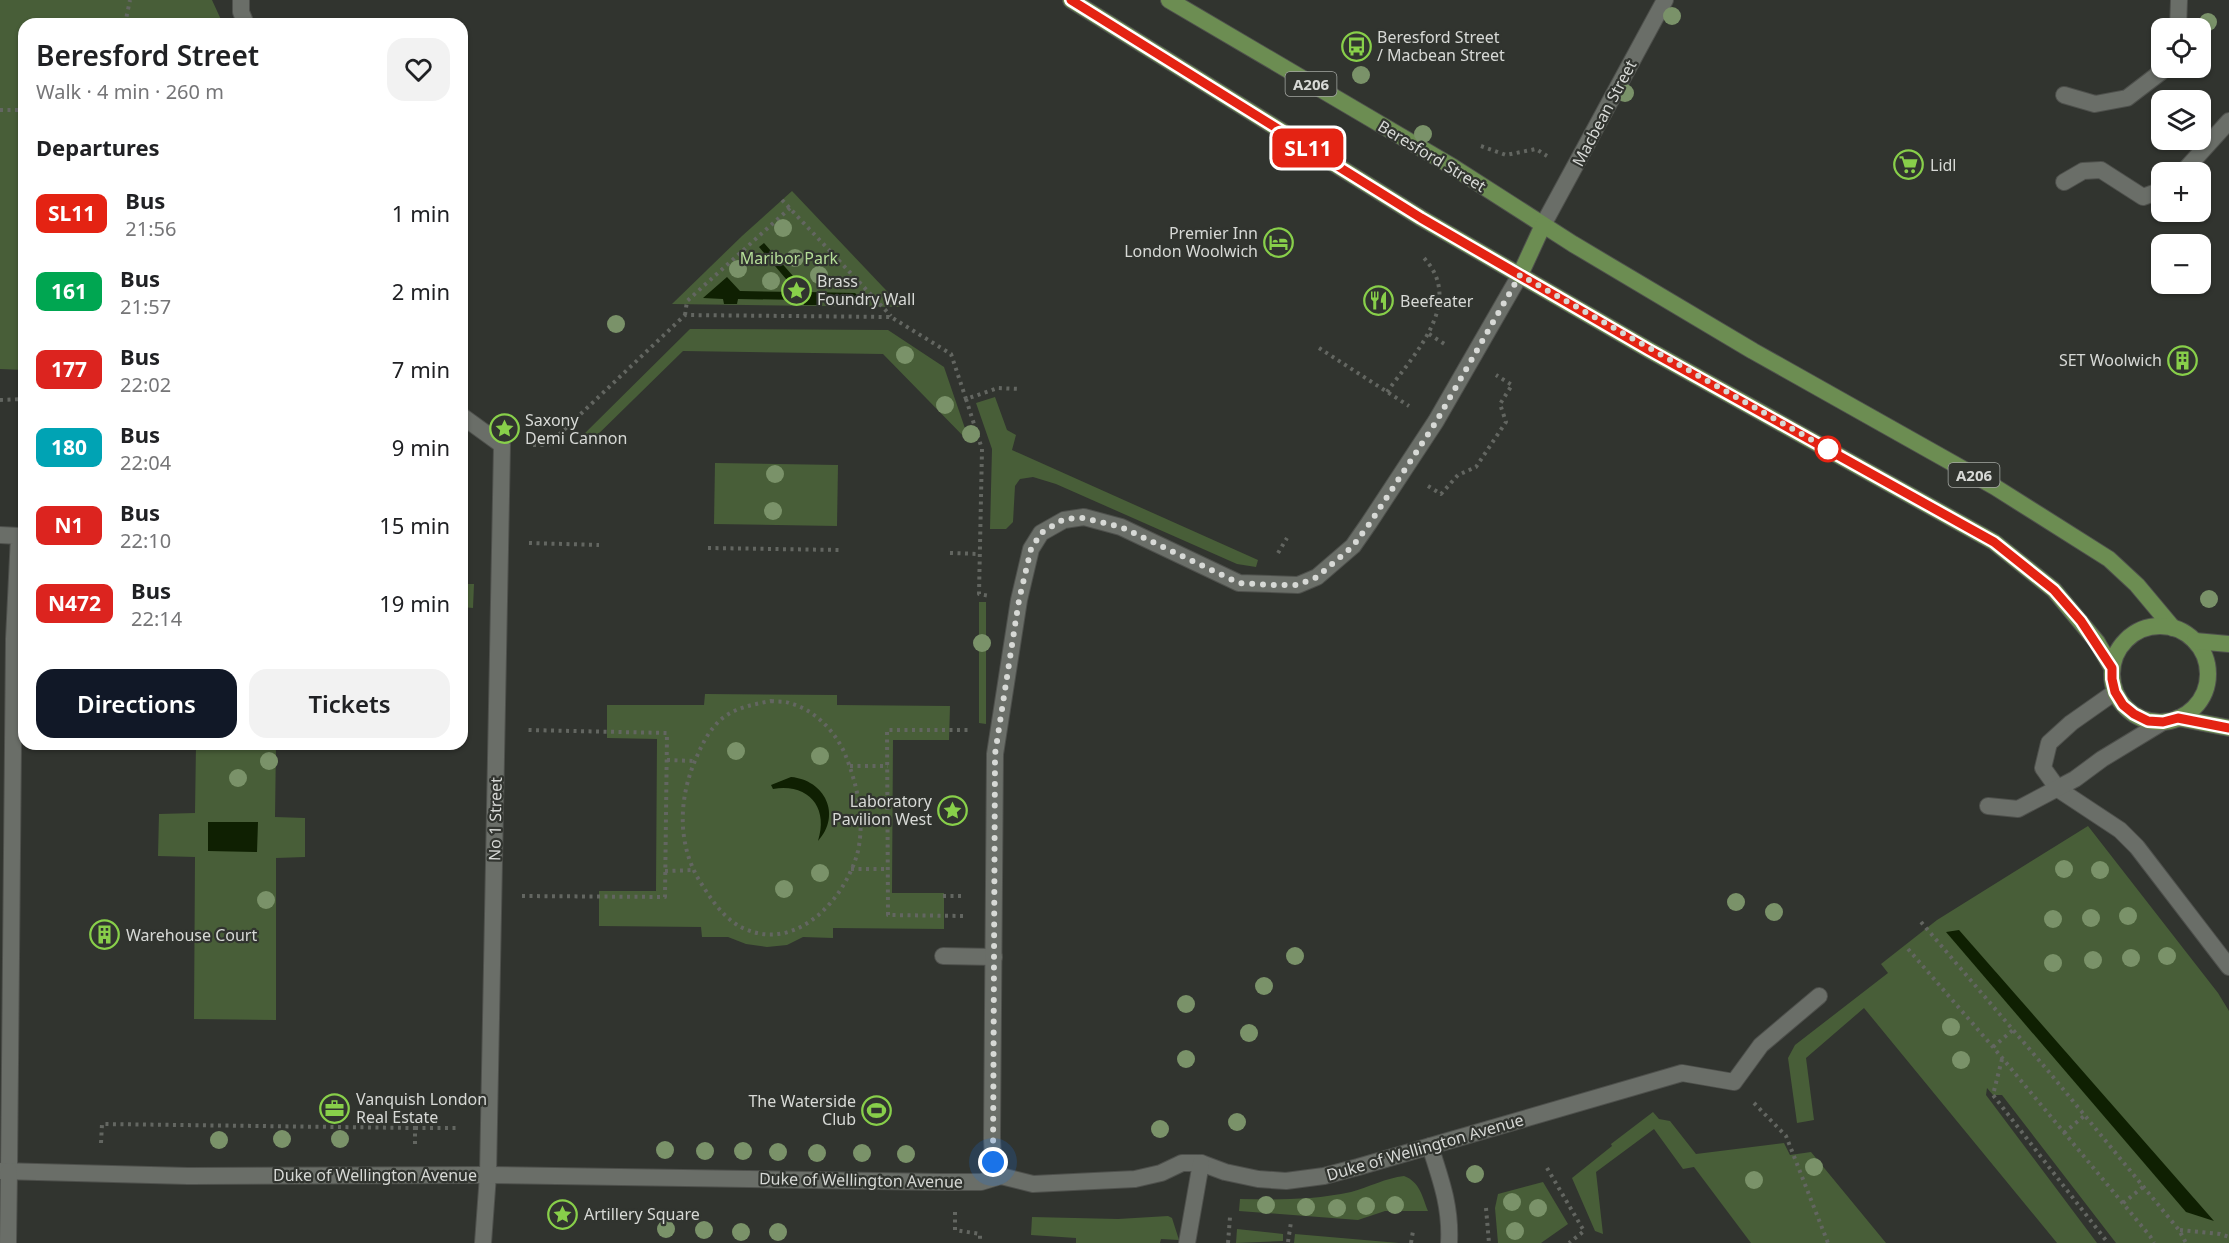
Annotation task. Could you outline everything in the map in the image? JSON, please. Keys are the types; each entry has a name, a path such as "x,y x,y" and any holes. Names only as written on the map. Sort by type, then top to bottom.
{"main road":[{"path":"1071,0 1421,218 1994,542 2054,590 2086,628 2112,668"},
{"name":"Beresford Street","path":"1169,0 1453,167 1543,225 1753,351 1995,487 2109,559 2137,585 2173,628"},
{"path":"1520,275 1543,225"},
{"path":"2170,720 2191,710 2201,698 2206,684 2207,668 2203,653 2195,641 2185,633 2173,628 2157,626 2141,630 2127,639 2117,652 2112,668 2112,679 2115,692 2123,705 2148,721 2170,720 2229,728"},
{"path":"2195,641 2229,644"}],"street":[{"path":"241,0 244,18"},
{"name":"Macbean Street","path":"1543,225 1665,0"},
{"path":"2178,18 2179,0"},
{"path":"2064,95 2095,104 2127,98 2153,78"},
{"path":"2192,162 2229,121"},
{"path":"2064,182 2083,171 2101,170 2143,197 2151,194"},
{"path":"1001,1176 993,1162 992,1138 995,754 1019,600 1031,549 1041,533 1064,519 1084,518 1121,527 1239,583 1298,585 1317,577 1353,546 1370,523 1436,422 1520,275"},
{"path":"468,420 502,445"},
{"name":"No 1 Street","path":"483,1243 488,1175 502,445"},
{"path":"0,535 18,536"},
{"path":"8,1243 4,1171 6,844 18,557"},
{"path":"2115,692 2071,723 2049,743 2043,768 2058,789 2120,830 2137,847 2229,967"},
{"path":"1988,806 2018,809 2058,789 2170,720"},
{"path":"943,956 994,957"},
{"path":"1734,1082 1761,1045 1819,996"},
{"name":"Duke of Wellington Avenue","path":"4,1171 188,1176 488,1175 940,1182 981,1182 1001,1176 1033,1184 1136,1179 1161,1173 1182,1163 1201,1163 1250,1178 1286,1180 1324,1176 1682,1073 1734,1082"},
{"path":"1430,1146 1448,1203 1449,1243"},
{"path":"1187,1243 1201,1163"}],"path":[{"path":"126,18 130,0"},
{"path":"0,110 18,110"},
{"name":"Beresford Street","path":"1478,145 1506,154 1536,149 1545,155"},
{"path":"782,200 891,317 951,354 982,450 979,594"},
{"path":"502,445 548,445 685,315 687,302 790,208"},
{"path":"1387,392 1429,334 1436,319 1440,295 1434,273 1424,258 1414,251"},
{"path":"685,315 891,317"},
{"path":"1429,334 1437,339"},
{"path":"1319,348 1398,400"},
{"path":"1441,494 1458,475 1476,466 1506,422 1500,404 1512,385 1506,381"},
{"path":"966,399 998,388 1020,389"},
{"path":"0,400 18,399"},
{"path":"1272,561 1287,538"},
{"path":"499,542 600,545"},
{"path":"708,548 840,550"},
{"path":"950,553 979,554"},
{"path":"771,701 789,702 811,713 825,725 840,744 850,766 855,778 861,814 858,851 843,887 828,907 808,924 786,932 766,934 747,930 735,923 713,903 694,870 684,840 682,808 689,773 709,734 724,717 749,705 771,701"},
{"path":"494,896 665,897 667,760 667,733 496,730"},
{"path":"943,915 888,915 887,730 949,730"},
{"path":"667,760 694,761"},
{"path":"850,766 888,766"},
{"path":"850,869 888,869"},
{"path":"665,871 694,870"},
{"path":"1921,922 2179,1230 2186,1243"},
{"path":"1908,949 1993,1047 2154,1243"},
{"path":"1993,1047 2013,1030"},
{"path":"2002,1058 1993,1095 2108,1243"},
{"path":"1734,1082 1786,1136 1828,1243"},
{"path":"2064,1133 2084,1116"},
{"path":"101,1173 102,1124 403,1128"},
{"path":"415,1128 489,1129"},
{"path":"1547,1168 1584,1231 1569,1243"},
{"path":"2123,1203 2143,1187"},
{"path":"1486,1208 1489,1243"},
{"path":"955,1209 955,1230 980,1234 980,1243"},
{"path":"1228,1243 1230,1217"},
{"path":"1288,1242 1290,1222"},
{"path":"2179,1230 2229,1237"},
{"path":"1411,1243 1413,1231"}],"green space":[{"path":"0,0 212,0 220,18 18,18 18,370 0,369"},
{"name":"Maribor Park","path":"792,191 902,307 672,304 742,236"},
{"path":"690,329 888,330 944,367 970,443 883,354 683,351 586,446 579,439"},
{"path":"995,397 1007,430 1016,435 1012,450 1258,560 1256,567 1237,564 1056,484 1033,477 1020,479 1015,486 1013,522 1006,529 990,529 992,449 976,403"},
{"path":"715,463 838,465 837,526 714,524"},
{"path":"468,584 474,584 473,608 468,608"},
{"path":"979,602 986,602 986,724 979,723"},
{"path":"705,694 837,695 837,705 950,706 949,740 893,740 892,893 944,893 944,929 833,928 833,938 803,937 787,945 767,947 746,944 728,937 702,937 701,927 599,926 599,891 656,891 657,739 607,738 607,705 704,705"},
{"path":"196,750 276,750 275,817 305,818 305,857 276,858 276,1020 194,1019 195,857 158,856 159,814 195,813"},
{"path":"2088,826 2218,993 2229,1011 2229,1243 2116,1243 2002,1095 1993,1095 1987,1088 1986,1095 2097,1243 2057,1243 1864,1008 1806,1058 1814,1120 1797,1123 1788,1058 1795,1045 1888,973 1881,964 1937,920"},
{"path":"1653,1112 1659,1119 1670,1121 1696,1154 1784,1143 1790,1155 1811,1152 1886,1243 1751,1243 1694,1167 1683,1169 1654,1129 1596,1172 1603,1234 1595,1231 1572,1178"},
{"path":"1404,1176 1417,1186 1428,1211 1385,1211 1358,1220 1239,1211 1240,1199 1323,1197 1351,1192"},
{"path":"1543,1182 1568,1224 1541,1243 1498,1243 1495,1208 1498,1194"},
{"path":"1168,1216 1172,1218 1179,1240 1161,1239 1160,1243 1076,1243 1076,1238 1031,1235 1032,1217 1118,1219"},
{"path":"1237,1229 1283,1234 1283,1241 1236,1243"},
{"path":"1295,1234 1399,1243 1294,1243"}],"shaded area":[{"path":"764,243 807,292 855,293 863,301 819,301 818,305 804,305 803,300 738,299 737,304 724,304 723,299 703,298 727,277 740,291 797,292 759,247"},
{"path":"791,777 813,785 826,800 829,820 818,841 821,818 813,800 796,790 773,789 771,785"},
{"path":"208,822 258,822 257,852 208,851"},
{"path":"1959,930 2214,1221 2186,1212 1946,932"}],"bus line":[{"name":"SL11","path":"1071,0 1421,218 1649,350 1994,542 2054,590 2069,606 2097,642 2112,668 2115,692 2123,705 2134,714 2148,721 2163,722 2178,718 2229,728"}],"place":[{"name":"Beresford Street / Macbean Street","path":"1356,46"},
{"name":"Lidl","path":"1909,165"},
{"name":"Premier Inn London Woolwich","path":"1279,242"},
{"name":"Brass Foundry Wall","path":"796,290"},
{"name":"Beefeater","path":"1379,301"},
{"name":"SET Woolwich","path":"2183,360"},
{"name":"Saxony Demi Cannon","path":"504,429"},
{"name":"Laboratory Pavilion West","path":"953,810"},
{"name":"Warehouse Court","path":"105,935"},
{"name":"Vanquish London Real Estate","path":"335,1108"},
{"name":"The Waterside Club","path":"877,1110"},
{"name":"Artillery Square","path":"563,1214"}],"route":[{"path":"993,1162 995,754 1019,600 1031,549 1041,533 1064,519 1084,518 1121,527 1239,583 1298,585 1317,577 1353,546 1370,523 1436,422 1520,275 1649,350 1828,449"}]}
